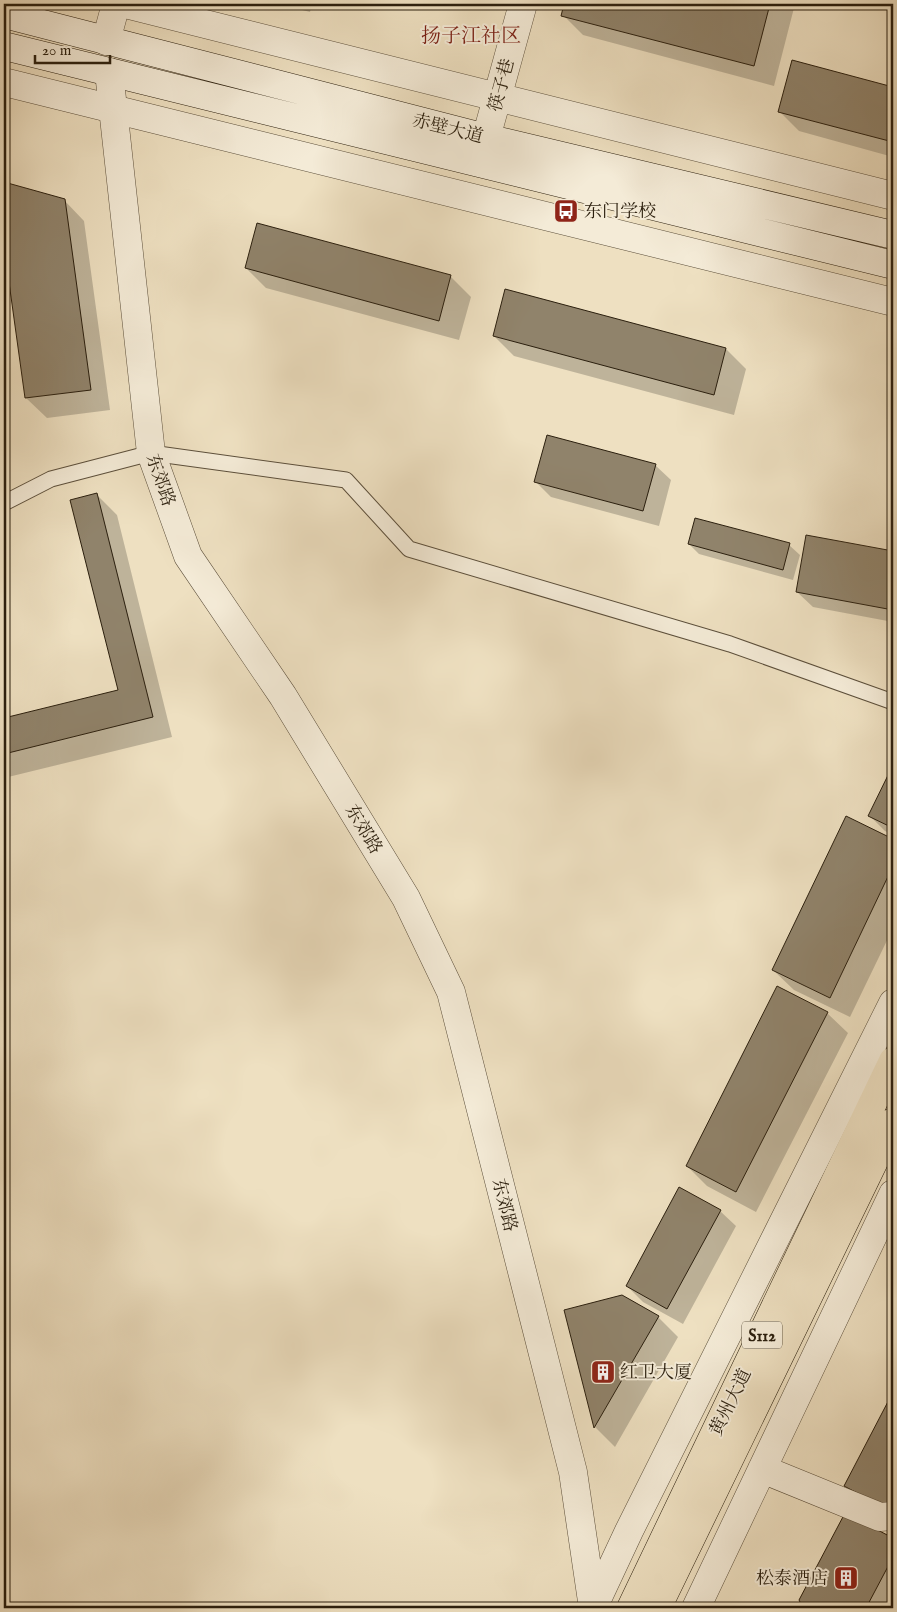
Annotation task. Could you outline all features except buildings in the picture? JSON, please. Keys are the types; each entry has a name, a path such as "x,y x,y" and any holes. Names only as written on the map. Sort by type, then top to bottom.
{"main road":[{"name":"黄州大道","path":"631,1608 893,1061"},
{"name":"黄州大道","path":"657,1608 893,1122"}],"street":[{"path":"106,41 116,4"},
{"path":"125,4 893,196"},
{"name":"筷子巷","path":"486,138 523,4"},
{"name":"赤壁大道","path":"4,14 486,138 893,235"},
{"name":"赤壁大道","path":"4,46 893,264"},
{"name":"东郊路","path":"109,72 151,453 188,556 283,696 406,898 451,992 573,1472 593,1608"},
{"path":"4,82 893,302"},
{"path":"593,1608 629,1530 893,1003"},
{"path":"696,1608 893,1194"},
{"path":"762,1469 880,1517 893,1516"}],"lane":[{"path":"4,503 51,479 151,453 346,480 409,550 730,644 893,702"}],"place":[{"name":"东门学校","path":"566,211"},
{"name":"红卫大厦","path":"603,1372"},
{"name":"松泰酒店","path":"846,1578"}],"district":[{"name":"扬子江社区","path":"471,35"}]}
